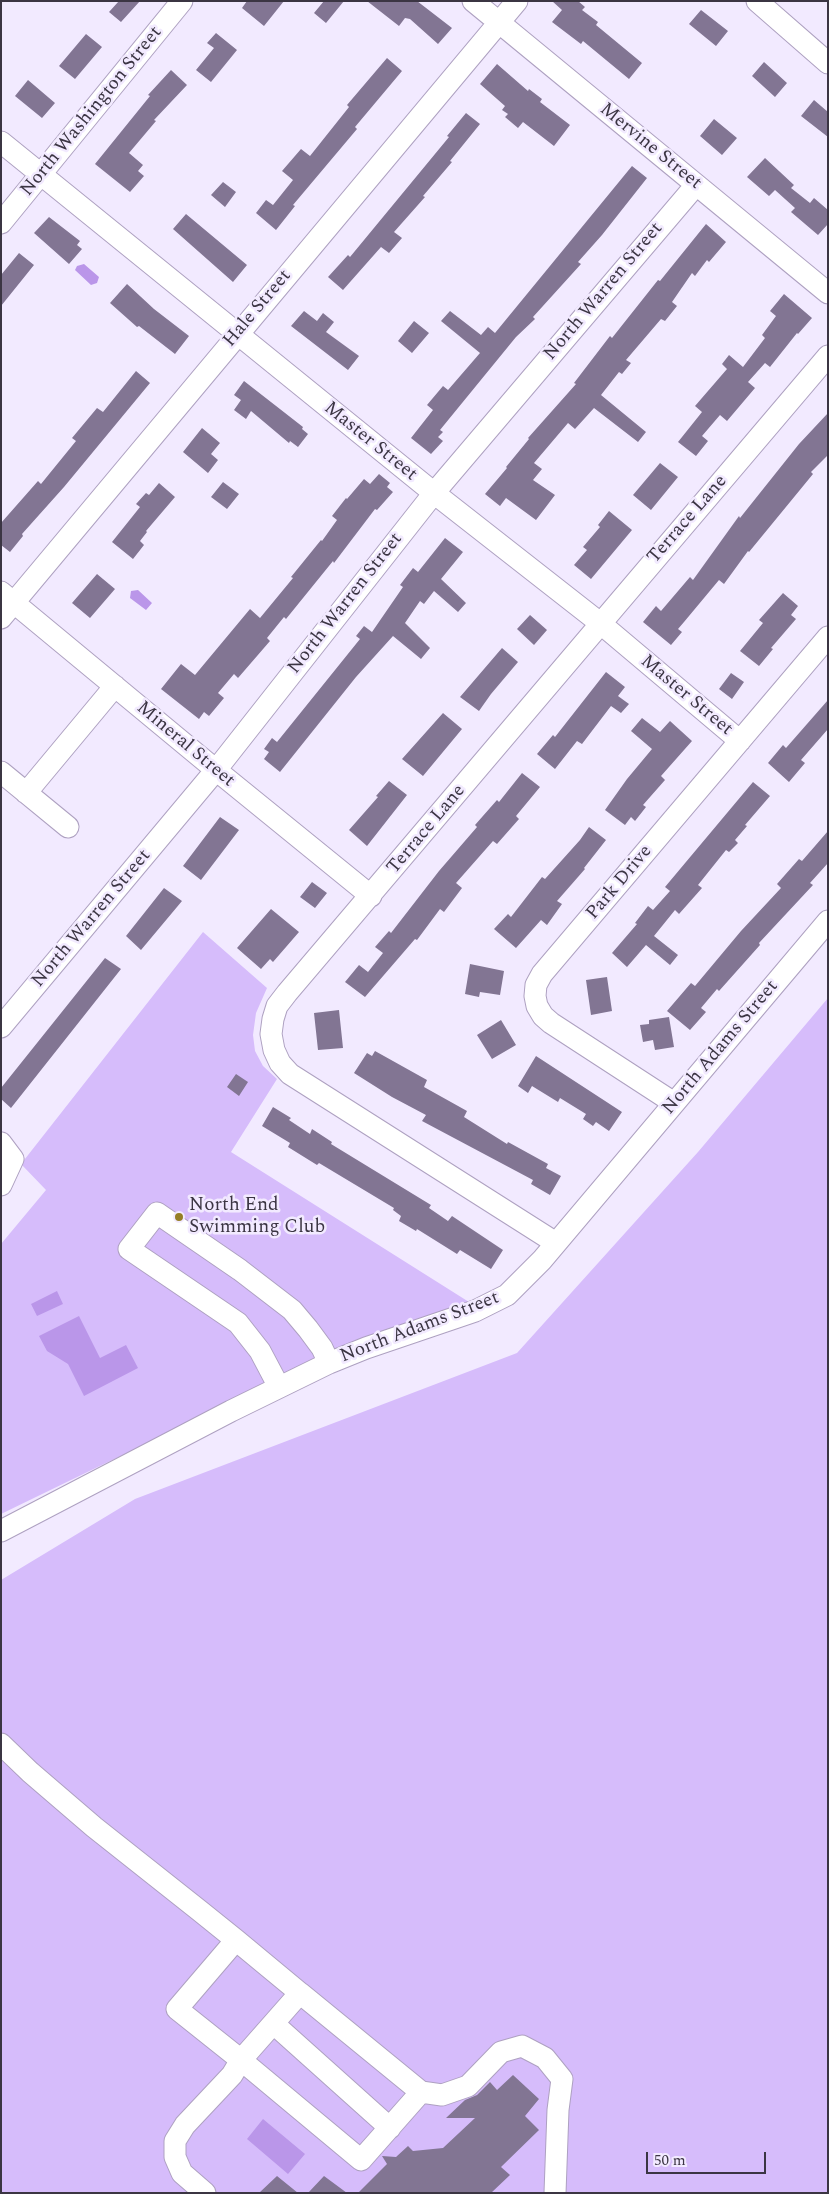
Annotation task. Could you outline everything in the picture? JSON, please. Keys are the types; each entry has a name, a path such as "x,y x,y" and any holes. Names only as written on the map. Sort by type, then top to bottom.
{"street":[{"name":"North Washington Street","path":"1,223 182,1"},
{"name":"Mervine Street","path":"473,1 828,293"},
{"name":"Hale Street","path":"6,604 237,335 517,1"},
{"path":"758,1 828,63"},
{"name":"Master Street","path":"1,142 237,335 600,623 740,741"},
{"name":"North Warren Street","path":"1,1027 216,770 434,493 696,185"},
{"name":"Terrace Lane","path":"556,1243 303,1083 280,1063 274,1050 271,1034 273,1019 278,1006 600,623 828,356"},
{"name":"Mineral Street","path":"6,604 115,686 371,896"},
{"name":"Park Drive","path":"674,1104 552,1024 543,1016 537,1006 535,996 536,985 542,974 828,637"},
{"path":"26,793 115,686"},
{"path":"1,772 68,827"},
{"name":"North Adams Street","path":"1,1531 329,1363 496,1302 516,1286 556,1243 828,921"},
{"path":"1,1143 13,1159 1,1185"},
{"path":"279,1387 260,1351 238,1323 129,1250 157,1213 240,1270 292,1310 313,1335 329,1363"},
{"path":"1,1744 30,1772 94,1827 236,1940 421,2092 442,2094 468,2086 501,2052 522,2046 545,2058 562,2079 558,2110 555,2193"},
{"path":"236,1940 178,2009 361,2160 421,2092"},
{"path":"205,2193 182,2173 175,2157 175,2141 185,2125 232,2075 241,2060 300,1994"},
{"path":"274,2024 390,2128"}],"shaded area":[{"path":"84,264 99,277 97,283 91,285 75,270 77,266"},
{"path":"138,590 152,603 146,610 130,598 131,591"},
{"name":"North End Swimming Club","path":"203,932 267,988 256,1013 253,1035 255,1051 263,1066 277,1079 231,1152 469,1302 351,1344 1,1514 1,1244 46,1190 21,1164"},
{"path":"828,998 828,2193 1,2193 1,1580 135,1499 517,1353 698,1152"},
{"path":"57,1291 63,1304 37,1316 31,1304"},
{"path":"79,1316 100,1358 126,1345 138,1368 84,1396 68,1364 47,1351 39,1336"},
{"path":"263,2119 305,2154 288,2174 247,2139"}],"building":[{"path":"119,1 140,1 121,22 109,12"},
{"path":"247,1 284,1 264,26 242,8"},
{"path":"324,1 344,1 326,23 314,13"},
{"path":"367,1 417,1 452,28 438,44 410,19 405,18 399,26"},
{"path":"552,1 578,1 585,7 582,10 598,22 596,25 642,63 629,79 583,41 581,44 552,22 562,10"},
{"path":"701,10 728,31 716,46 689,24"},
{"path":"216,33 237,50 211,82 196,70 214,48 207,43"},
{"path":"86,34 102,47 75,79 59,66"},
{"path":"387,58 402,71 355,127 357,129 293,205 295,206 276,230 256,213 266,200 273,205 293,180 282,171 301,149 310,156 349,107 347,105"},
{"path":"764,62 787,83 775,97 752,76"},
{"path":"497,64 528,91 529,89 542,99 540,102 570,125 554,146 523,122 518,128 505,117 508,114 502,110 505,106 480,84"},
{"path":"171,70 187,85 154,120 156,121 129,153 143,165 138,171 144,176 130,192 95,164 150,96 148,95"},
{"path":"28,80 55,103 42,118 15,96"},
{"path":"814,100 828,112 828,137 801,116"},
{"path":"466,113 480,124 450,161 452,162 423,196 425,197 394,232 402,238 389,253 381,247 343,290 328,277 348,255 350,257 449,137 447,136"},
{"path":"714,119 737,138 722,155 700,136"},
{"path":"765,158 794,185 791,188 810,203 814,198 828,210 828,224 818,235 791,212 795,208 775,190 769,196 747,177"},
{"path":"632,166 647,178 578,262 581,264 533,317 535,319 516,337 440,430 443,432 438,437 443,441 431,454 411,438 433,410 427,405 443,386 448,390 480,353 441,321 450,311 481,335 488,327 495,333"},
{"path":"223,182 236,192 225,207 211,195"},
{"path":"186,214 247,265 233,282 173,229"},
{"path":"49,217 80,241 77,245 82,249 69,264 34,233"},
{"path":"706,224 726,242 709,262 707,260 695,276 692,273 672,302 677,306 665,321 661,319 626,360 631,363 622,374 619,372 601,395 646,432 638,442 594,408 575,429 568,423 534,463 542,469 533,480 555,495 536,520 506,498 500,506 485,494 507,468 528,438 576,384 574,383 610,336 612,338"},
{"path":"19,253 34,265 1,306 1,275"},
{"path":"127,284 154,309 189,336 175,354 139,326 137,327 110,303"},
{"path":"784,294 812,318 797,333 770,367 765,363 748,382 755,388 727,421 720,415 702,436 708,441 696,456 678,442 702,412 695,406 727,369 722,364 729,355 743,367 765,338 762,335 776,316 770,311"},
{"path":"304,311 317,321 323,313 334,322 326,332 359,356 348,370 291,326"},
{"path":"414,321 429,333 412,353 398,341"},
{"path":"136,371 150,383 64,487 22,534 23,536 10,552 1,545 1,523 38,481 41,484 76,441 72,438 97,408 103,412"},
{"path":"244,381 303,427 302,429 308,434 298,447 290,441 289,443 251,411 246,419 234,410 241,400 234,395"},
{"path":"828,413 828,455 811,472 813,474 748,551 724,584 719,580 678,629 682,632 671,645 643,622 656,606 661,611 690,577 693,580 739,516 740,518 799,444"},
{"path":"202,428 220,443 211,454 218,460 208,473 183,452"},
{"path":"660,463 678,477 651,510 633,495"},
{"path":"379,474 390,483 387,487 393,492 377,510 375,509 334,563 333,561 286,619 284,617 267,638 270,641 238,678 234,674 218,693 224,698 209,716 204,712 199,719 161,689 181,664 195,675 250,609 260,618 293,578 291,577 322,541 337,520 332,516 346,498 364,479 370,484"},
{"path":"223,482 239,494 227,509 211,497"},
{"path":"159,483 175,497 146,531 140,541 144,545 133,559 112,542 140,507 136,504 146,493 149,495"},
{"path":"609,511 632,530 591,579 574,565 587,550 583,547 600,527 598,525"},
{"path":"445,538 463,552 441,579 466,603 458,612 434,591 424,604 420,601 405,623 430,648 421,659 393,636 356,677 280,772 264,759 269,752 264,749 272,738 277,742 360,639 356,636 364,626 372,632 403,587 400,585 413,568 418,572"},
{"path":"97,574 115,589 90,618 72,603"},
{"path":"783,593 798,606 791,615 796,619 771,648 773,649 759,666 740,651 763,623 759,620"},
{"path":"530,615 547,630 534,645 517,629"},
{"path":"502,648 518,662 479,711 460,697"},
{"path":"606,672 625,687 618,696 629,704 621,713 611,706 582,744 577,741 555,769 537,754 553,735 555,737"},
{"path":"731,673 744,682 732,699 719,689"},
{"path":"828,700 828,729 801,760 805,763 789,782 768,763 783,745 786,748"},
{"path":"443,713 462,729 423,776 402,759"},
{"path":"642,718 660,732 670,721 692,741 661,776 665,780 643,805 646,807 635,821 631,817 625,825 605,810 652,749 631,731"},
{"path":"522,773 540,787 516,816 519,819 497,844 493,841 456,883 462,888 444,912 440,909 417,940 415,939 365,997 345,982 359,965 368,972 383,953 375,947 389,931 391,933 439,871 477,827 475,825 497,800 499,802"},
{"path":"389,781 407,795 367,846 349,830 378,797 376,796"},
{"path":"753,782 770,796 745,825 747,826 735,840 738,843 729,852 726,850 698,885 702,888 679,914 675,910 654,936 678,955 670,965 646,945 627,967 612,953 637,924 635,923 648,906 653,910 670,891 665,887"},
{"path":"220,817 239,830 201,880 183,866"},
{"path":"589,827 606,840 585,869 557,901 562,904 547,925 541,920 516,948 494,929 508,914 511,917 542,877 545,879 580,840"},
{"path":"828,831 828,863 810,883 813,885 759,943 760,945 719,991 717,989 701,1008 706,1012 690,1030 667,1011 691,983 695,986 741,931 781,888 777,884 799,859 802,861"},
{"path":"312,882 327,893 315,908 300,897"},
{"path":"164,888 182,901 141,950 126,936"},
{"path":"271,909 299,932 273,962 270,959 261,969 237,948"},
{"path":"105,958 121,969 11,1108 1,1099 1,1088"},
{"path":"470,964 504,971 500,995 480,992 479,997 465,994"},
{"path":"607,977 612,1011 591,1015 586,980"},
{"path":"339,1010 343,1048 318,1050 314,1013"},
{"path":"669,1017 674,1047 655,1050 653,1040 643,1042 640,1025 649,1024 649,1020"},
{"path":"501,1020 516,1045 492,1059 477,1035"},
{"path":"375,1051 427,1080 424,1087 467,1111 464,1117 507,1144 508,1142 548,1164 546,1168 561,1176 550,1195 531,1184 533,1180 422,1121 426,1115 392,1097 354,1073 367,1053 372,1056"},
{"path":"536,1056 622,1112 609,1131 596,1122 593,1126 583,1119 586,1114 560,1098 558,1102 532,1086 528,1093 518,1086"},
{"path":"236,1074 248,1082 239,1096 227,1087"},
{"path":"273,1107 291,1118 289,1120 310,1134 312,1129 332,1142 331,1144 431,1205 429,1208 448,1221 452,1216 503,1250 491,1269 460,1250 457,1254 417,1229 416,1231 399,1221 401,1216 393,1210 394,1208 319,1163 317,1165 288,1147 290,1143 262,1126"},
{"path":"513,2075 539,2099 525,2116 539,2130 501,2167 510,2175 491,2193 358,2193 387,2164 382,2156 396,2157 408,2146 413,2151 443,2148 475,2118 446,2118 465,2100 477,2095 490,2082 497,2090"},
{"path":"277,2176 298,2193 259,2193"},
{"path":"324,2176 347,2193 308,2193"}],"place":[{"name":"North End Swimming Club","path":"179,1217"}]}
